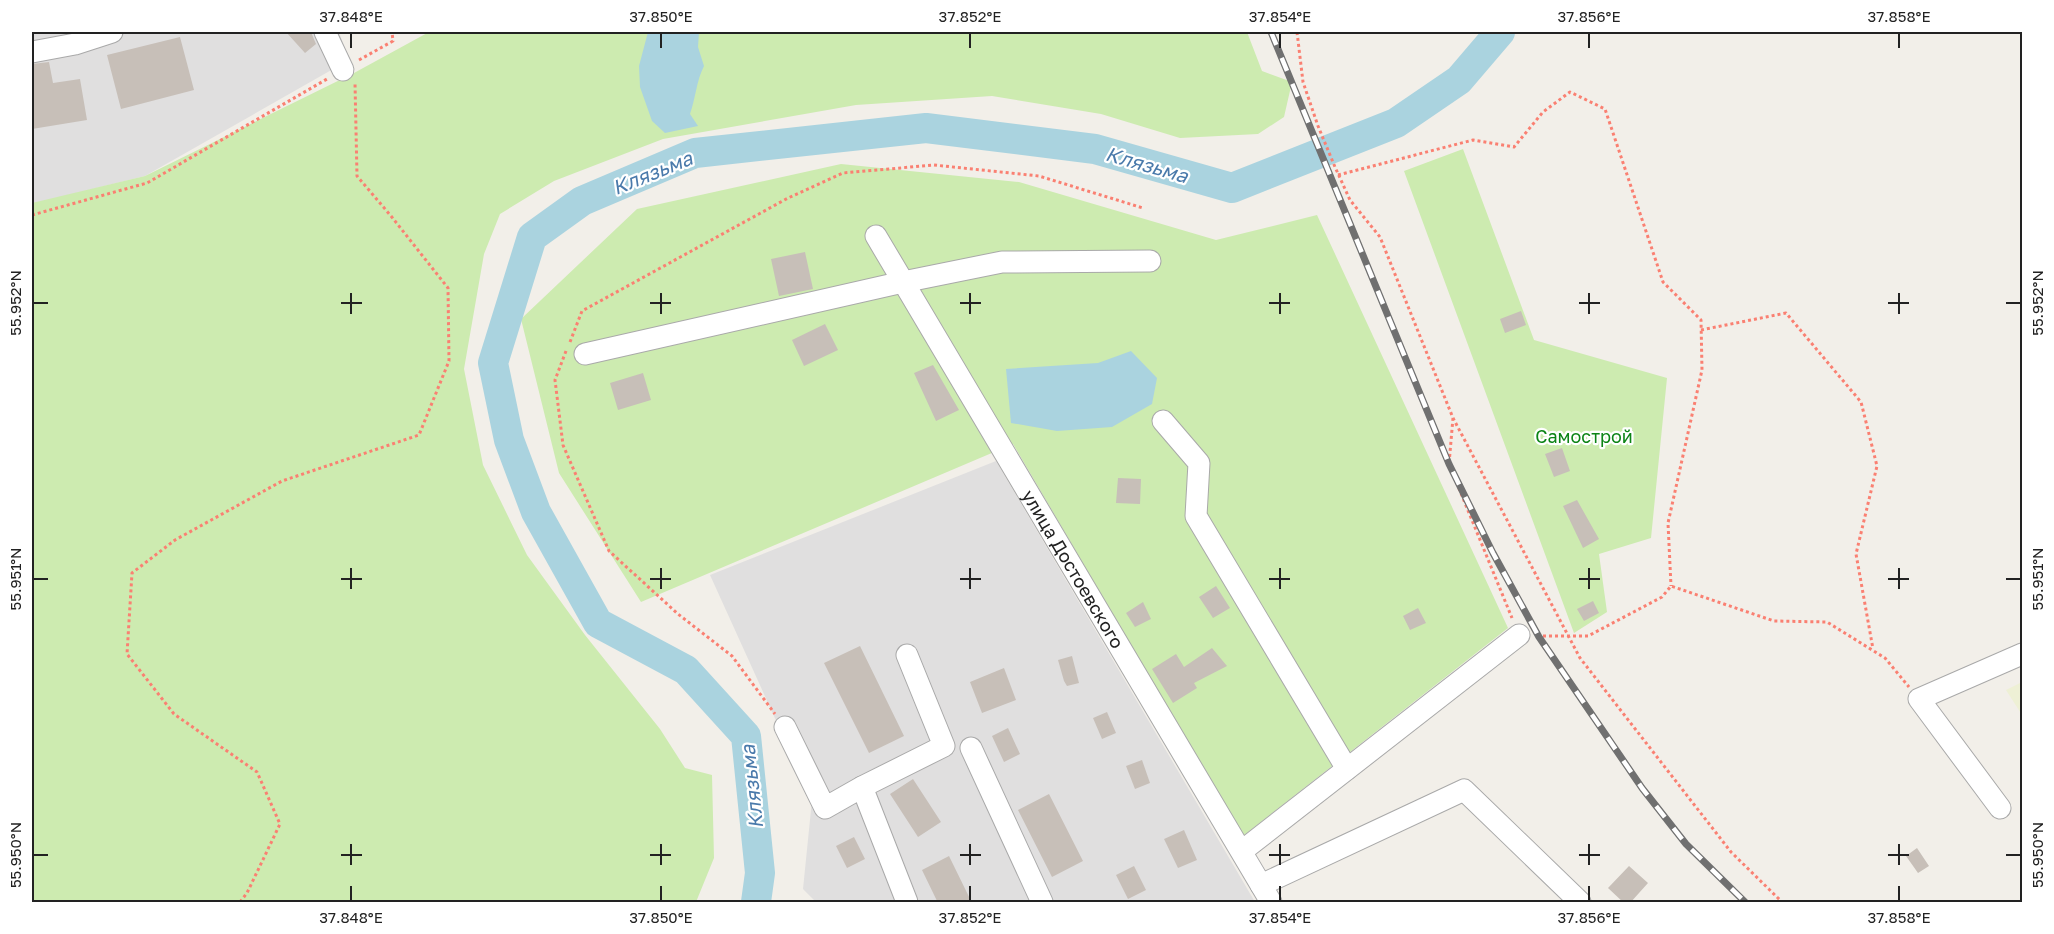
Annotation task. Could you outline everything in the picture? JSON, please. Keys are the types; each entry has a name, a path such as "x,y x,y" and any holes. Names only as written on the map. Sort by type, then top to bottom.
{"street":[{"path":"32,52 75,44 112,32"},
{"path":"325,32 349,66"},
{"name":"улица Достоевского","path":"876,236 1242,851 1266,898"},
{"path":"585,354 1002,262 1150,261"},
{"path":"1163,421 1198,463 1196,516 1347,769"},
{"path":"1242,851 1519,635"},
{"path":"2000,808 1919,699 2022,654"},
{"path":"785,727 825,808 944,746 907,655"},
{"path":"971,748 1042,903"},
{"path":"862,787 907,903"},
{"path":"1266,898 1464,790 1581,903"}],"path":[{"path":"32,215 147,183 393,41 392,32"},
{"path":"1297,32 1303,82 1338,175 1350,200 1380,237 1453,418 1580,658 1731,852 1782,903"},
{"path":"240,903 280,824 257,772 174,714 127,654 132,573 175,540 282,481 419,435 449,361 448,288 357,176 349,66"},
{"path":"1338,175 1473,140 1514,147 1543,112 1570,92 1605,110 1663,282 1701,320 1702,370 1668,523 1671,586 1662,597 1588,636 1569,638 1519,635 1449,464 1453,418"},
{"path":"785,727 732,656 678,614 609,551 563,445 555,380 582,311 788,198 843,173 934,165 1039,176 1143,208"},
{"path":"1701,330 1786,312 1861,402 1877,466 1856,554 1874,651"},
{"path":"1671,586 1774,621 1827,622 1885,658 1919,699"}],"shaded area":[{"path":"32,32 339,32 349,60 145,176 32,204"},
{"path":"996,461 1255,902 816,902 803,889 812,800 710,575"}],"green space":[{"path":"429,32 1247,32 1262,71 1292,82 1284,117 1258,134 1180,138 1101,114 992,96 856,105 663,139 554,181 500,214 484,254 464,369 483,465 527,555 585,635 660,729 685,768 712,775 714,858 696,902 32,902 32,203 145,176 354,73"},
{"name":"Самострой","path":"1463,149 1534,340 1667,378 1651,538 1599,554 1607,612 1574,633 1404,171"},
{"path":"841,164 1019,182 1216,240 1317,215 1508,628 1243,836 1013,444 641,602 559,473 521,319 637,209"},
{"path":"2022,682 2022,715 2006,690"}],"water":[{"path":"648,32 699,32 698,47 704,66 690,114 698,126 665,133 652,121 640,87 639,66"},
{"path":"1131,351 1157,378 1152,404 1112,427 1057,431 1011,423 1006,369 1098,363"}],"building":[{"path":"286,32 311,32 316,44 305,53"},
{"path":"180,37 194,90 121,109 107,55"},
{"path":"49,62 53,83 80,79 87,120 32,129 32,64"},
{"path":"805,252 813,289 779,296 771,259"},
{"path":"1521,311 1526,325 1505,333 1500,319"},
{"path":"825,324 838,350 804,366 792,340"},
{"path":"933,365 959,410 936,421 914,373"},
{"path":"643,373 651,400 618,410 610,383"},
{"path":"1562,448 1570,471 1554,477 1545,454"},
{"path":"1118,478 1141,479 1140,504 1116,503"},
{"path":"1577,500 1599,539 1583,548 1563,506"},
{"path":"1216,586 1230,608 1213,618 1199,597"},
{"path":"1593,601 1599,613 1584,621 1577,609"},
{"path":"1143,602 1151,619 1135,627 1126,613"},
{"path":"1418,608 1426,623 1410,630 1403,616"},
{"path":"860,646 904,736 869,753 824,663"},
{"path":"1212,648 1227,666 1194,683 1197,688 1173,703 1152,669 1176,654 1184,667"},
{"path":"1072,656 1079,683 1067,686 1058,660"},
{"path":"1004,668 1016,700 982,713 970,682"},
{"path":"1107,712 1116,733 1102,739 1093,718"},
{"path":"1008,728 1020,754 1004,762 992,736"},
{"path":"1142,760 1150,783 1135,789 1126,766"},
{"path":"913,779 941,822 918,837 890,794"},
{"path":"1049,794 1083,861 1052,877 1018,810"},
{"path":"1184,830 1197,860 1178,868 1164,839"},
{"path":"854,837 865,859 847,868 836,846"},
{"path":"1917,848 1929,866 1918,873 1906,856"},
{"path":"949,856 972,903 938,903 922,870"},
{"path":"1134,866 1146,890 1128,899 1116,875"},
{"path":"1629,866 1648,883 1630,903 1624,903 1608,888"}],"waterway":[{"name":"Клязьма","path":"756,902 760,873 746,736 686,670 598,623 536,512 509,440 493,363 532,237 582,201 695,153 926,128 1095,149 1232,188 1396,123 1459,80 1500,32"}],"railway":[{"path":"1271,32 1449,464 1493,553 1539,637 1642,788 1686,844 1745,902"}]}
